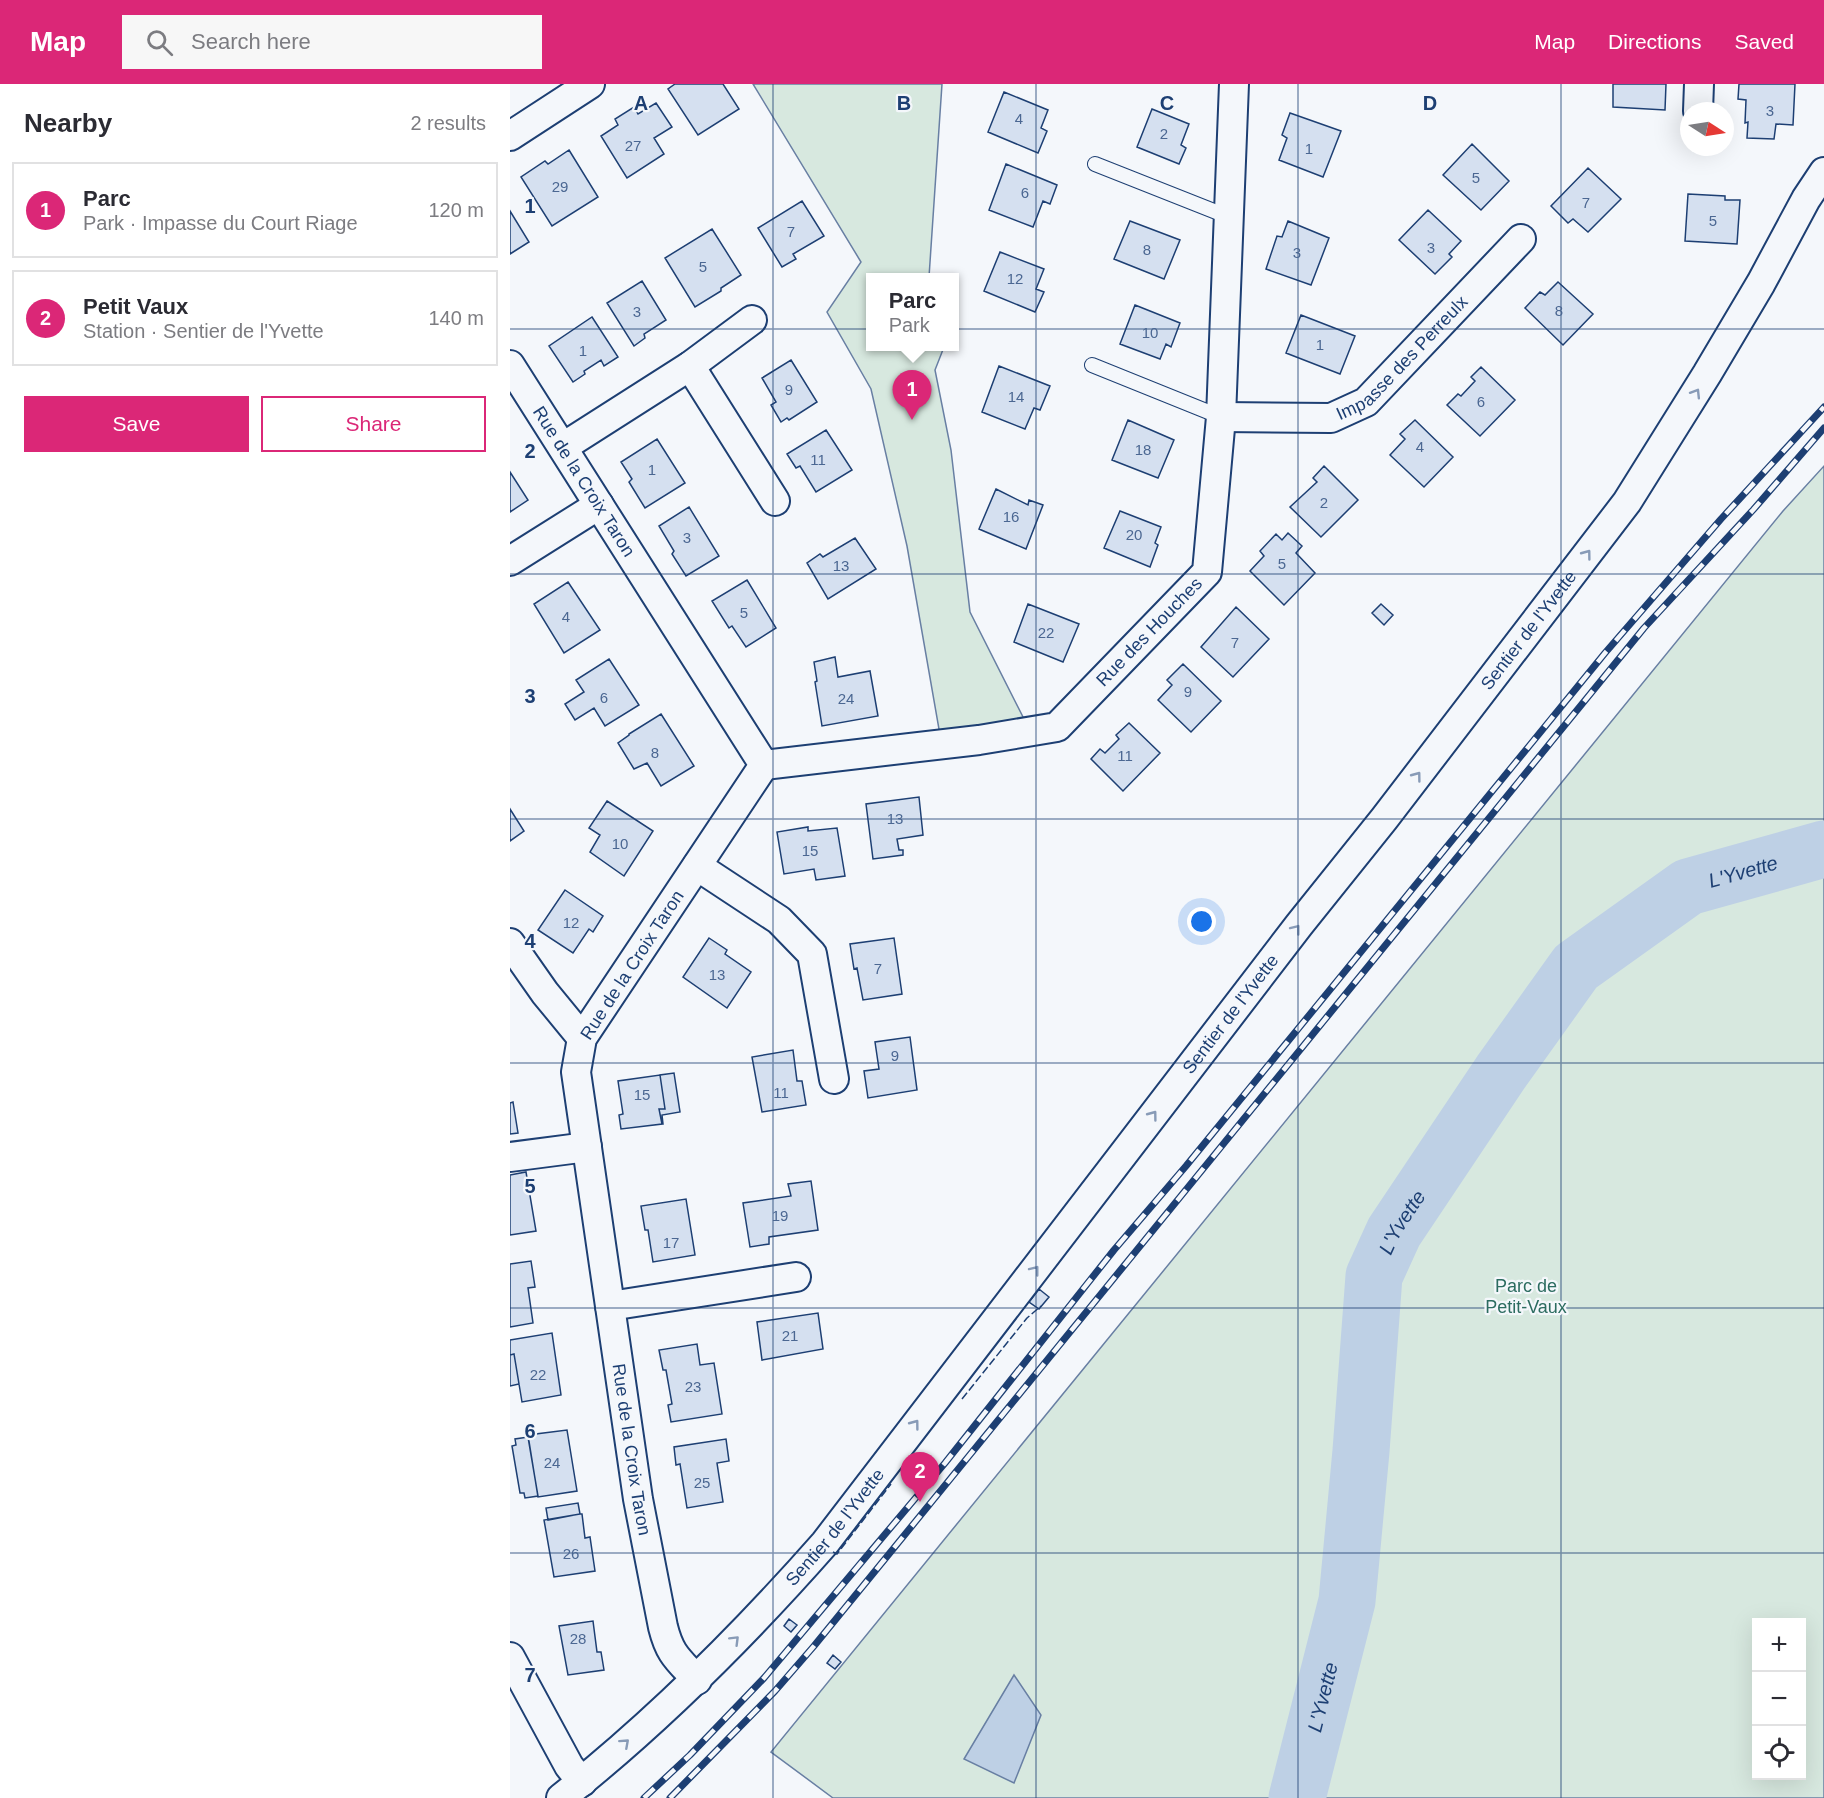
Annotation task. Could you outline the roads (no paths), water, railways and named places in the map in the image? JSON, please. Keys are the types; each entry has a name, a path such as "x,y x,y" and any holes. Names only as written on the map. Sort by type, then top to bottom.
{"street":[{"path":"510,136 590,84"},
{"name":"Rue des Houches","path":"764,765 979,740 1057,727 1207,572 1221,417 1234,84"},
{"path":"1698,102 1699,84"},
{"name":"Sentier de l'Yvette","path":"571,1790 697,1680 774,1601 825,1543 1292,933 1384,819 1627,502 1707,374 1761,283 1806,199 1824,172"},
{"name":"Impasse des Perreulx","path":"1221,417 1331,418 1366,402 1521,239"},
{"path":"563,447 690,366 752,320"},
{"name":"Rue de la Croix Taron","path":"510,365 764,765 582,1038 576,1072 638,1498 663,1627 668,1646 680,1663 697,1680"},
{"path":"690,366 775,501"},
{"path":"510,561 599,505"},
{"path":"697,866 779,920 812,954 834,1079"},
{"path":"510,943 545,993 582,1038"},
{"path":"510,1157 586,1147"},
{"path":"610,1306 796,1277"},
{"path":"510,1657 569,1766 571,1790"}],"lane":[{"path":"1095,164 1229,217"},
{"path":"1092,365 1221,417"}],"water":[{"path":"1014,1675 1041,1715 1014,1783 964,1759"}],"waterway":[{"name":"L'Yvette","path":"1297,1798 1347,1601 1374,1276 1394,1232 1501,1072 1576,967 1688,887 1824,849"}],"railway":[{"path":"644,1798 690,1755 764,1678 945,1463 1114,1250 1186,1166 1605,653 1721,519 1824,407"},
{"path":"670,1798 775,1691 814,1646 1644,628 1753,510 1824,428"}],"place":[{"name":"Parc","path":"912,420"},
{"name":"Petit Vaux","path":"920,1502"}],"park label":[{"name":"Parc de Petit-Vaux","path":"1526,1296"}]}
